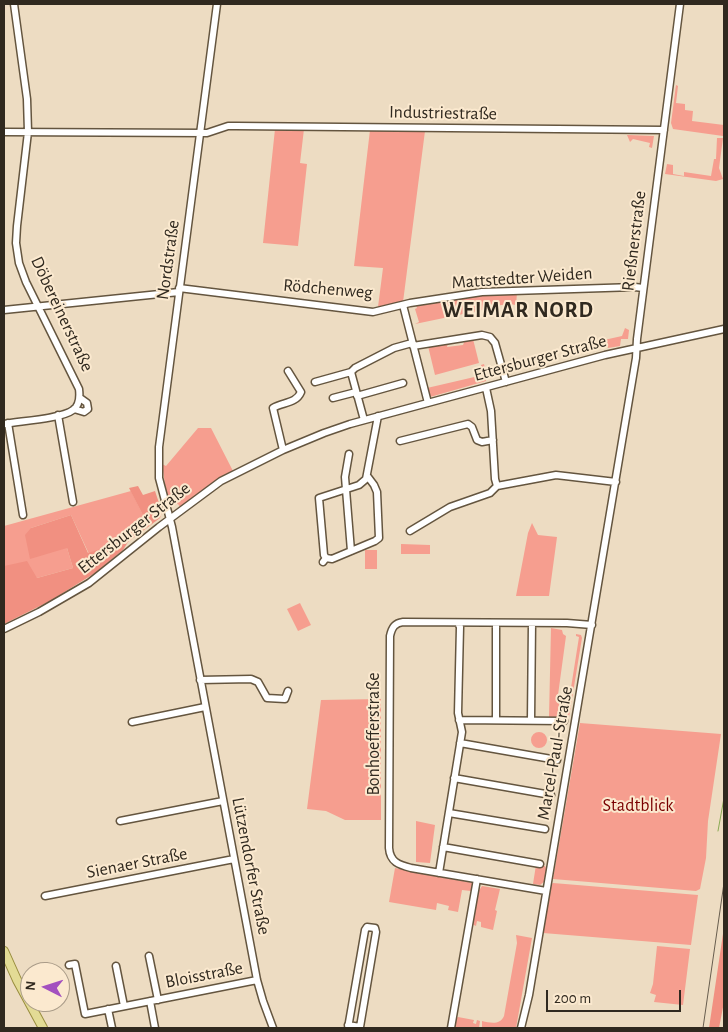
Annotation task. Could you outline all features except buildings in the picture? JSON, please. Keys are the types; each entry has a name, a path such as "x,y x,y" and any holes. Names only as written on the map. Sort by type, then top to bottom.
{"main road":[{"path":"4,951 17,980 43,1028"}],"street":[{"name":"Döbereinerstraße","path":"14,4 27,99 28,132 16,243 19,263 79,389 80,398 74,409"},
{"name":"Nordstraße","path":"170,519 161,486 158,463 217,4"},
{"name":"Rießnerstraße","path":"616,482 636,358 680,4"},
{"name":"Industriestraße","path":"202,121 206,126 212,128 276,126 664,130"},
{"name":"Industriestraße","path":"4,132 207,133 221,128"},
{"name":"Mattstedter Weiden","path":"402,305 482,292 635,286 644,288"},
{"name":"Rödchenweg","path":"4,310 179,290 373,312 402,305"},
{"path":"402,305 428,403"},
{"name":"Ettersburger Straße","path":"4,629 39,612 89,583 221,481 283,450 336,428 378,416 636,348 724,328"},
{"path":"316,382 351,372 354,368 394,348 482,335 490,337 495,343 506,382"},
{"path":"283,450 273,408 295,399 301,394 288,372"},
{"path":"351,372 364,420"},
{"path":"333,398 403,383"},
{"path":"486,388 491,411 497,486"},
{"path":"23,515 6,424 58,415 74,409 84,412 88,409 88,404 80,398"},
{"path":"58,415 73,502"},
{"path":"368,477 376,488 380,536 375,541 332,559 324,560 319,498 359,485 368,477 378,416"},
{"path":"400,441 468,424 472,427 477,440 482,442 493,440"},
{"path":"349,454 345,477 351,551"},
{"path":"410,531 450,507 490,493 497,486 556,475 616,482"},
{"name":"Marcel-Paul-Straße","path":"521,1028 529,995 616,482"},
{"name":"Lützendorfer Straße","path":"170,519 257,980 273,1028"},
{"name":"Bonhoefferstraße","path":"546,890 439,873 400,865 393,861 389,852 391,630 394,625 400,622 592,625"},
{"path":"439,873 462,732 459,720 460,627 458,623"},
{"path":"531,720 532,623"},
{"path":"496,624 496,720"},
{"path":"200,680 251,679 258,682 267,698 285,699 288,691"},
{"path":"132,722 205,707"},
{"path":"459,720 564,721"},
{"name":"Marcel-Paul-Straße","path":"460,743 557,760"},
{"name":"Marcel-Paul-Straße","path":"454,778 551,795"},
{"path":"120,821 223,801"},
{"name":"Marcel-Paul-Straße","path":"449,813 545,829"},
{"path":"443,847 540,864"},
{"name":"Sienaer Straße","path":"45,896 234,859"},
{"path":"451,1028 477,879"},
{"path":"371,926 375,928 376,932 360,1027 348,1027 364,930 371,926"},
{"name":"Bloisstraße","path":"149,956 158,1000"},
{"name":"Bloisstraße","path":"70,965 75,964 85,1014 257,980"},
{"path":"116,966 124,1006"},
{"name":"Bloisstraße","path":"150,1001 155,1028"},
{"path":"108,1009 112,1028"}],"green space":[{"path":"676,85 678,86 676,103 685,104 685,110 693,111 692,121 724,125 723,136 673,129 671,123"},
{"path":"275,129 304,129 300,163 307,164 298,246 263,243"},
{"path":"370,130 425,131 403,302 378,307 383,268 354,266"},
{"path":"627,135 654,136 652,148 649,147 650,143 633,139 630,142"},
{"path":"717,138 723,138 719,168 723,179 716,181 665,174 667,164 673,165 673,174 684,176 684,172 711,176 714,159 716,159"},
{"path":"517,293 516,305 487,307 487,309 415,324 419,322 415,309 417,308 416,305 480,295"},
{"path":"625,328 629,330 628,339 621,339 620,346 608,348 604,340 622,336"},
{"path":"473,339 479,363 435,375 428,346 448,343 447,347 463,345 465,340"},
{"path":"484,364 486,381 430,397 427,388 483,375 481,365"},
{"path":"198,428 211,428 233,471 180,507 178,504 171,505 167,498 162,464 166,466"},
{"path":"131,491 148,525 110,546 89,554 71,515 31,528 67,548 73,568 37,578 4,566 4,526"},
{"path":"532,523 538,535 557,537 549,596 516,596 528,533"},
{"path":"401,544 430,545 430,554 401,554"},
{"path":"365,550 377,550 377,569 365,569"},
{"path":"300,603 311,625 298,631 287,609"},
{"path":"551,628 562,630 566,636 558,695 560,699 558,717 549,717"},
{"path":"576,634 581,635 582,638 569,717 566,718 563,713 567,713 579,637"},
{"path":"381,699 381,820 345,820 326,811 307,809 321,700"},
{"name":"Stadtblick","path":"580,723 721,734 708,821 706,858 700,889 696,891 553,879"},
{"path":"539,732 545,734 547,740 545,746 539,748 533,746 531,740 533,734"},
{"path":"416,821 435,825 430,863 416,862"},
{"path":"536,865 545,866 547,870 545,881 540,885 533,884"},
{"path":"395,868 473,883 471,891 462,890 458,912 448,910 449,906 437,903 436,910 389,902"},
{"path":"553,883 698,895 691,945 543,933 551,885"},
{"path":"482,886 500,889 493,930 481,927 481,922 477,921 476,926 472,924 478,892"},
{"path":"516,935 532,938 516,1028 482,1028 482,1021 498,1022 504,1016 517,943"},
{"path":"657,946 690,949 683,1005 654,1002 656,995 650,993 653,984"},
{"path":"458,1017 474,1020 473,1023 476,1024 477,1020 480,1021 479,1028 453,1028 455,1019"}],"shaded area":[{"path":"138,486 143,495 155,491 162,512 160,518 128,542 123,550 95,573 50,601 4,624 4,566 27,561 37,578 73,568 67,548 30,559 25,535 31,528 71,515 88,553 110,546 148,525 129,488"},
{"path":"724,927 724,1002 719,1028 709,1028"}],"waterway":[{"path":"718,831 724,798"}],"railway":[{"path":"703,1028 724,883"}],"district":[{"name":"WEIMAR NORD","path":"518,310"}]}
